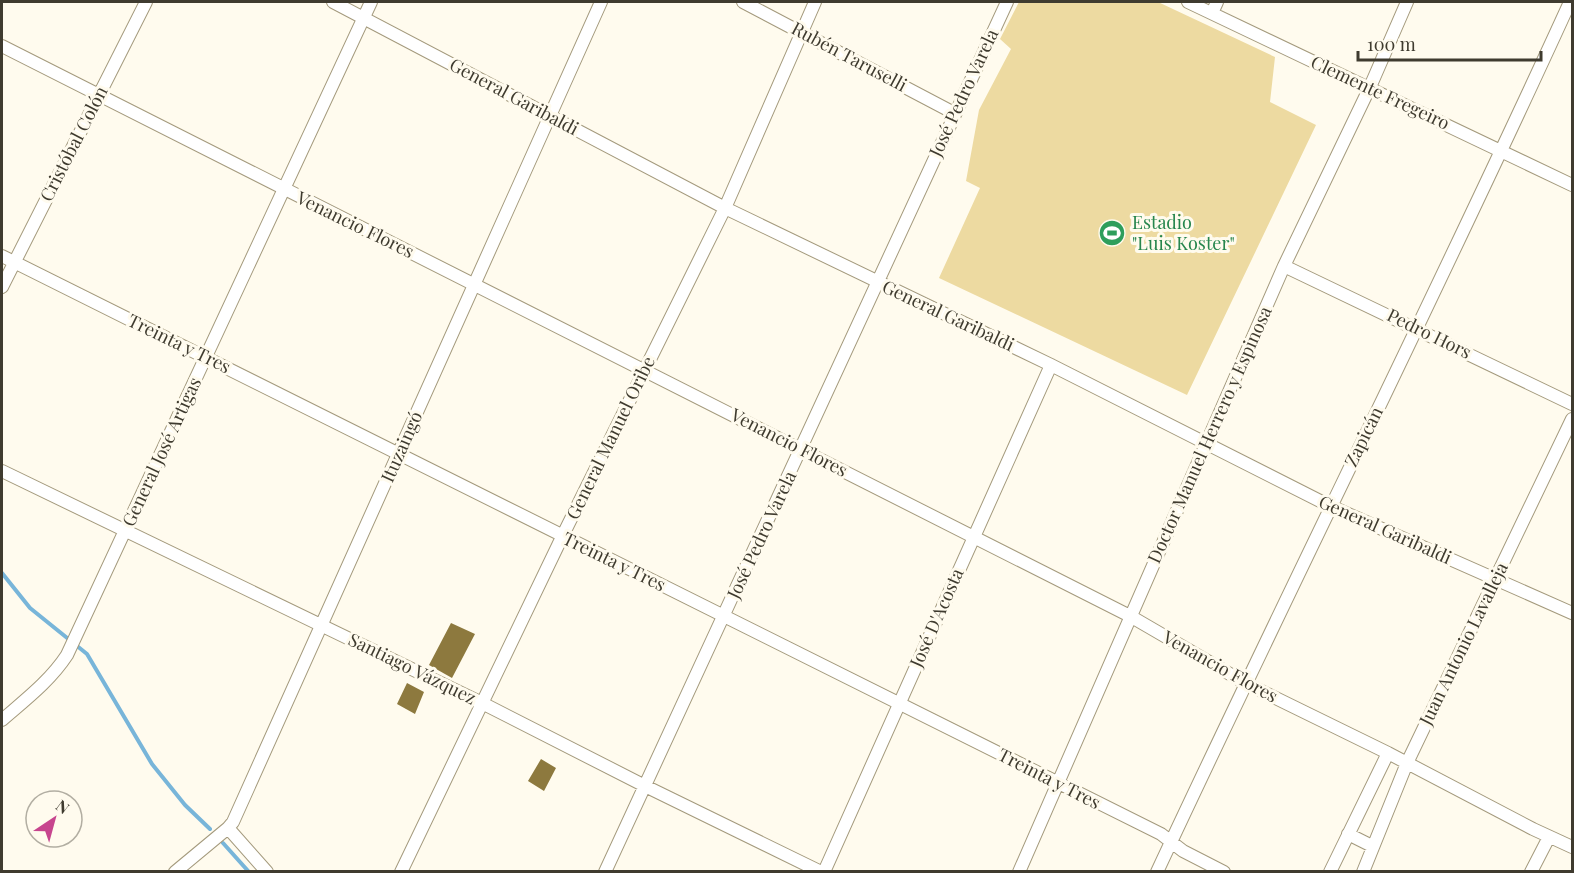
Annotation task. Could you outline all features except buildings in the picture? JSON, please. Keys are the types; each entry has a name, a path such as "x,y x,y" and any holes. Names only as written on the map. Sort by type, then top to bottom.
{"street":[{"name":"Cristóbal Colón","path":"2,287 146,2"},
{"name":"General Garibaldi","path":"333,2 725,208 1051,365 1330,506 1572,613"},
{"name":"General José Artigas","path":"2,720 56,670 67,655 371,2"},
{"name":"Ituzaingó","path":"175,872 233,822 601,2"},
{"name":"Rubén Taruselli","path":"743,2 801,30 954,113"},
{"name":"General Manuel Oribe","path":"401,872 562,537 725,208 814,2"},
{"name":"José Pedro Varela","path":"605,872 1007,2"},
{"name":"Clemente Fregeiro","path":"1188,2 1214,7 1370,87 1572,185"},
{"name":"Doctor Manuel Herrero y Espinosa","path":"1019,872 1284,266 1370,87 1407,2"},
{"name":"Zapicán","path":"1157,872 1330,506 1418,328 1570,2"},
{"name":"Venancio Flores","path":"2,46 1130,616 1247,684 1572,847"},
{"name":"Treinta y Tres","path":"2,256 1161,834 1183,851 1224,872"},
{"name":"Pedro Hors","path":"1284,266 1418,328 1572,404"},
{"name":"José D'Acosta","path":"823,872 1051,365"},
{"name":"Juan Antonio Lavalleja","path":"1363,872 1407,763 1572,419"},
{"name":"Santiago Vázquez","path":"2,471 482,703 645,786 823,872"},
{"path":"1330,872 1388,753"},
{"path":"228,828 267,872"},
{"path":"1348,834 1372,846"},
{"path":"1531,872 1549,837"}],"shaded area":[{"name":"Estadio \"Luis Koster\"","path":"1019,2 1158,2 1275,57 1270,102 1316,125 1187,395 939,278 980,188 966,181 979,110 1011,49 1000,39"}],"waterway":[{"path":"2,573 30,608 87,654 152,764 185,805 210,829"},
{"path":"223,843 249,872"}],"place":[{"name":"Estadio \"Luis Koster\"","path":"1112,233"}]}
